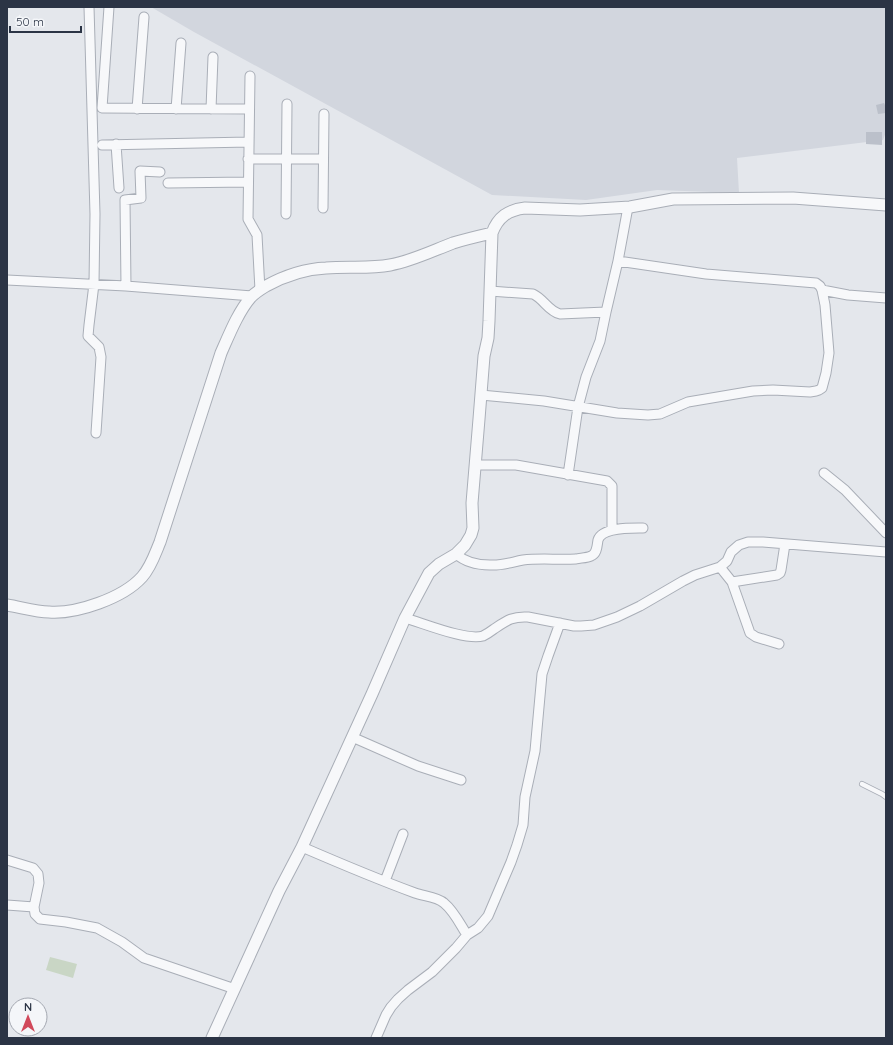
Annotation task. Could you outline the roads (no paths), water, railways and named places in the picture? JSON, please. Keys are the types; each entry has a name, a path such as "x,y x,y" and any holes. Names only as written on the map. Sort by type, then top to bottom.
{"street":[{"path":"89,7 95,206 94,284 88,336 97,344 100,351 96,433"},
{"path":"109,7 102,108 249,109"},
{"path":"137,109 144,17"},
{"path":"176,109 181,43"},
{"path":"211,109 213,57"},
{"path":"250,76 248,220 257,235 256,293"},
{"path":"286,214 287,104"},
{"path":"323,208 324,114"},
{"path":"102,145 249,142"},
{"path":"116,144 119,188"},
{"path":"248,158 323,159"},
{"path":"126,286 125,200 141,198 140,172 160,172"},
{"path":"168,182 248,182"},
{"path":"212,1038 279,890 302,847 405,618 430,573 440,564 456,554 468,541 473,528 472,503 484,356 488,338 492,233 495,225 506,214 517,209 580,210 628,207 673,199 792,198 886,205"},
{"path":"568,474 578,407 586,377 600,341 618,261 628,207"},
{"path":"7,605 49,612 67,612 94,605 118,594 142,577 160,542 221,353 230,331 244,308 256,293 275,281 294,273 309,269 378,267 391,265 455,243 492,233"},
{"path":"481,394 544,401 617,413 648,415 660,414 688,402 753,391 773,390 810,392 822,388 829,353 825,305 822,290 816,283 706,274 618,261"},
{"path":"7,280 256,293"},
{"path":"822,290 848,296 886,298"},
{"path":"490,291 533,294 542,299 553,312 560,314 606,312"},
{"path":"475,465 516,466 607,481 612,490 612,530"},
{"path":"824,473 845,490 886,533"},
{"path":"456,554 461,559 473,563 489,565 500,565 527,560 586,558 592,556 595,552 598,539 603,534 612,530 643,528"},
{"path":"405,618 470,637 486,635 509,619 520,616 574,626 588,626 617,617 640,606 695,575 720,567 727,561 734,548 743,543 755,542 886,551"},
{"path":"732,582 777,575 780,573 785,544"},
{"path":"720,567 732,582 750,633 756,637 779,644"},
{"path":"376,1038 386,1015 398,999 432,972 467,935 478,928 488,916 511,862 523,825 524,797 535,751 542,674 560,623"},
{"path":"352,737 418,766 461,780"},
{"path":"385,880 403,834"},
{"path":"302,847 416,893 443,901 452,910 467,935"},
{"path":"7,860 33,868 38,874 40,883 34,907 35,914 40,919 97,928 122,942 144,958 235,989"},
{"path":"7,905 34,907"}],"lane":[{"path":"862,784 886,797"}]}
